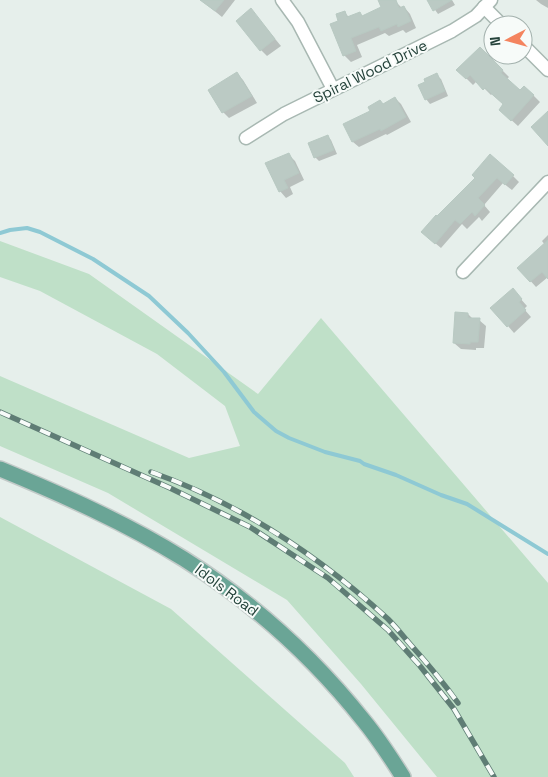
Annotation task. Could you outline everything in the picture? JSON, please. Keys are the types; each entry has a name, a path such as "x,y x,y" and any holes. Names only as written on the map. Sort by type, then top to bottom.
{"main road":[{"name":"Idols Road","path":"0,469 112,519 184,559 241,598 290,640 327,679 365,721 403,777"}],"street":[{"path":"282,0 298,22 333,89"},
{"path":"487,4 495,15"},
{"name":"Spiral Wood Drive","path":"246,138 284,114 452,31 476,16 487,4"},
{"path":"533,55 548,70"},
{"path":"462,272 548,182"}],"green space":[{"path":"0,241 89,274 258,394 321,318 548,583 548,777 437,777 361,684 287,600 108,493 0,446 0,376 189,458 240,446 225,406 157,354 40,291 0,277"},
{"path":"0,517 171,609 345,763 354,777 0,777"}],"building":[{"path":"200,0 224,0 215,11"},
{"path":"378,0 396,0 399,8 404,6 411,21 398,27 397,24 381,31 379,27 351,38 356,51 343,56 330,24 338,21 336,14 345,11 347,17 360,12 362,16 381,7"},
{"path":"427,0 452,0 433,11"},
{"path":"251,8 275,39 260,51 236,21"},
{"path":"480,47 483,50 483,65 498,65 503,70 501,73 520,90 524,86 534,95 511,121 499,110 503,104 485,88 483,90 470,75 466,79 456,70"},
{"path":"237,72 252,96 222,113 208,90"},
{"path":"437,73 445,91 425,100 418,85 425,82 424,79"},
{"path":"395,97 406,117 381,131 380,129 352,142 343,124 370,111 368,107 380,100 383,104"},
{"path":"548,111 548,146 531,127"},
{"path":"328,135 334,150 314,158 308,143"},
{"path":"289,153 299,173 284,180 288,188 279,192 265,163"},
{"path":"490,154 514,175 505,185 497,178 478,198 485,205 475,216 472,212 460,224 455,220 435,244 421,232 475,178 472,175"},
{"path":"548,240 548,279 542,272 530,282 517,268"},
{"path":"513,288 522,299 519,302 526,310 507,327 490,308"},
{"path":"455,312 468,313 468,318 480,318 478,342 470,342 470,344 453,343"}],"waterway":[{"path":"0,233 27,228 40,232 93,259 149,296 188,333 224,372 254,412 276,431 325,452 360,461 467,504 548,554"}],"railway":[{"path":"0,412 170,488 250,527 328,578 388,630 420,666 454,709 494,777"},
{"path":"151,472 215,499 246,516 306,553 334,574 391,622 458,703"}]}
